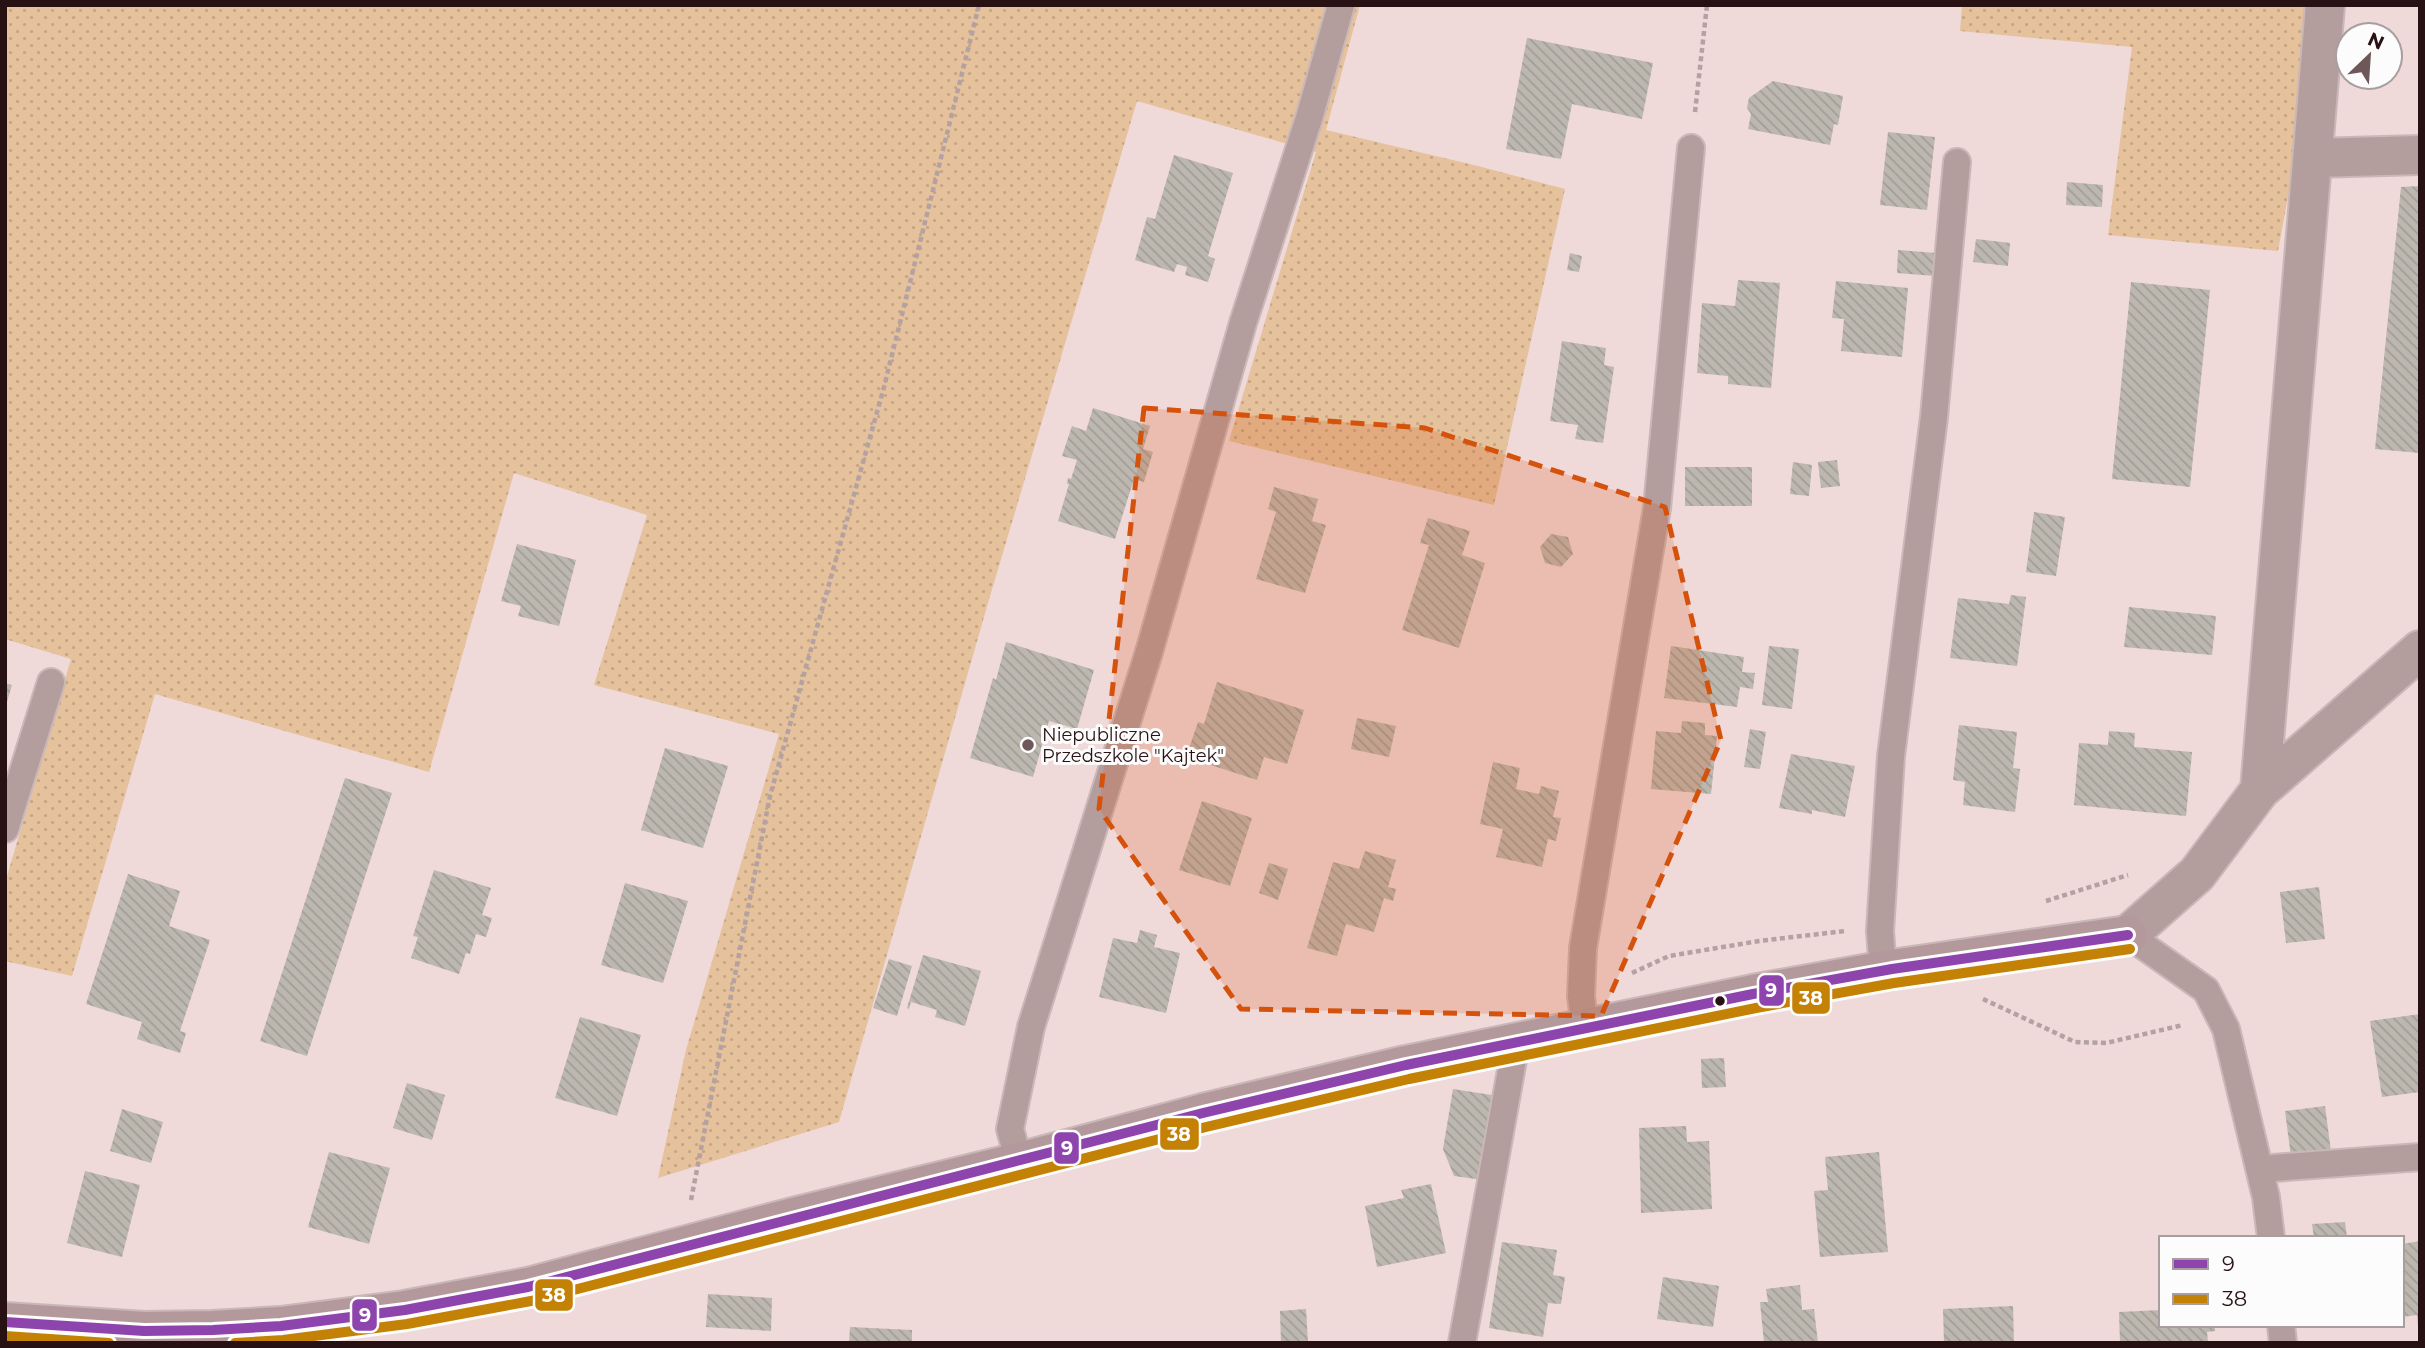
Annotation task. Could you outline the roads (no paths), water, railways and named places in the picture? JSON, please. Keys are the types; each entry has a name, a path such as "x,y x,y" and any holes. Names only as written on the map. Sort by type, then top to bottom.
{"street":[{"path":"2260,790 2325,5"},
{"path":"2313,158 2420,155"},
{"path":"5,1322 144,1331 223,1330 281,1326 405,1310 528,1287 1281,1094 1753,994 1884,971 2128,935 2197,874 2260,790 2420,650"}],"lane":[{"path":"1019,1162 1010,1129 1031,1027 1149,652 1243,323 1310,115 1341,5"},
{"path":"1585,1028 1581,996 1583,948 1657,508 1691,148"},
{"path":"1884,971 1880,932 1891,756 1934,417 1957,162"},
{"path":"5,829 51,682"},
{"path":"2128,935 2206,990 2226,1030 2260,1169 2271,1236"},
{"path":"1462,1343 1516,1043"},
{"path":"2260,1169 2420,1157"}],"place":[{"name":"Niepubliczne Przedszkole \"Kajtek\"","path":"1028,745"}]}
